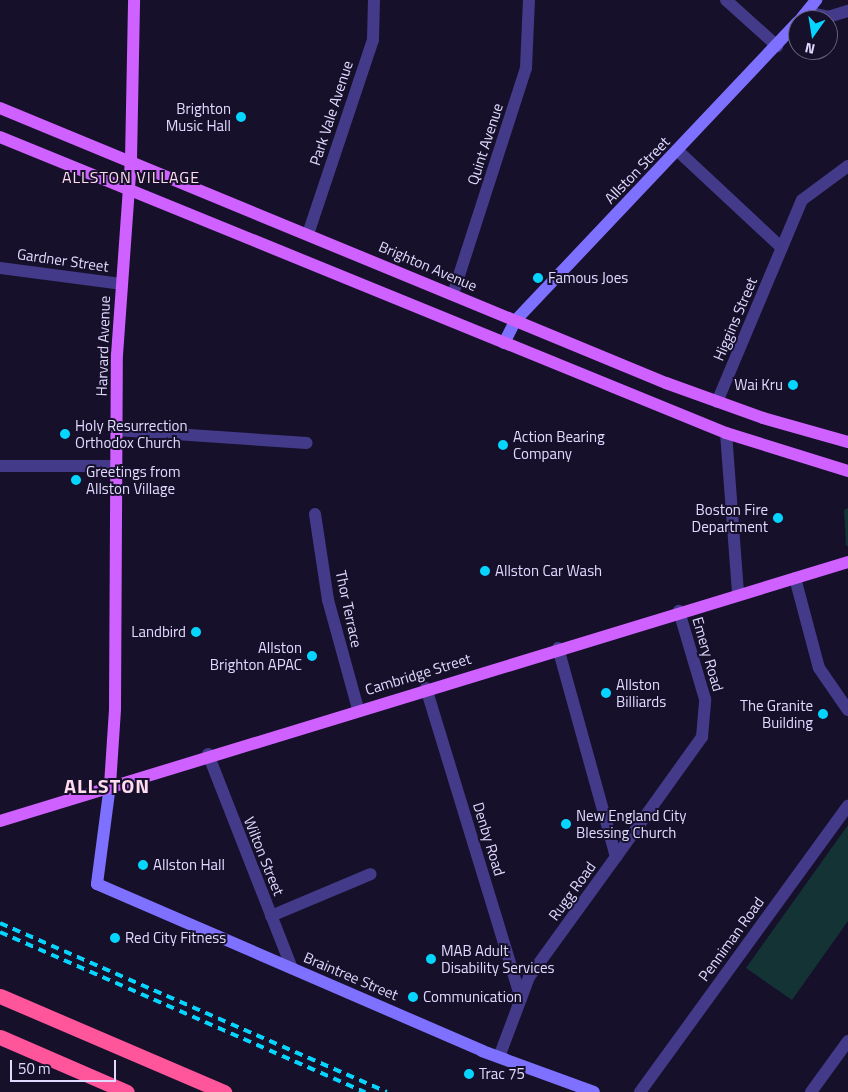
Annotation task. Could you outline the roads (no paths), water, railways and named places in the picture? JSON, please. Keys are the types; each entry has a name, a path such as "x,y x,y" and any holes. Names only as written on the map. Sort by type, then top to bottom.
{"highway":[{"path":"0,996 224,1092"},
{"path":"0,1038 127,1092"}],"main road":[{"name":"Harvard Avenue","path":"110,785 115,709 116,430 122,284 131,160 134,0"},
{"name":"Brighton Avenue","path":"0,108 131,160 515,321 717,402 848,442"},
{"path":"0,137 726,433 848,471"},
{"name":"Cambridge Street","path":"0,821 208,754 679,611 848,562"}],"street":[{"name":"Park Vale Avenue","path":"308,234 373,40 374,0"},
{"name":"Quint Avenue","path":"452,294 526,68 529,0"},
{"path":"726,0 777,46"},
{"name":"Allston Street","path":"808,10 816,0"},
{"name":"Allston Street","path":"504,343 515,321 788,33"},
{"path":"678,151 782,248"},
{"name":"Higgins Street","path":"717,402 806,194 848,166"},
{"name":"Gardner Street","path":"0,268 122,284"},
{"path":"116,430 307,443"},
{"path":"726,433 738,594"},
{"path":"0,466 116,466"},
{"name":"Thor Terrace","path":"315,514 328,600 358,709"},
{"path":"795,578 819,668 848,710"},
{"name":"Emery Road","path":"616,857 702,737 705,699 679,611"},
{"name":"Rugg Road","path":"499,1057 529,977 616,857 558,648"},
{"name":"Denby Road","path":"426,688 520,1000"},
{"name":"Wilton Street","path":"208,754 292,968"},
{"name":"Braintree Street","path":"110,785 97,884 499,1057 594,1092"},
{"name":"Penniman Road","path":"640,1092 848,806"},
{"path":"270,916 371,874"},
{"path":"811,1092 848,1041"}],"railway":[{"path":"0,923 387,1092"},
{"path":"0,932 365,1092"}],"place":[{"name":"Brighton Music Hall","path":"241,117"},
{"name":"Famous Joes","path":"538,278"},
{"name":"Wai Kru","path":"793,385"},
{"name":"Holy Resurrection Orthodox Church","path":"65,434"},
{"name":"Action Bearing Company","path":"503,445"},
{"name":"Greetings from Allston Village","path":"76,480"},
{"name":"Boston Fire Department","path":"778,518"},
{"name":"Allston Car Wash","path":"485,571"},
{"name":"Landbird","path":"196,632"},
{"name":"Allston Brighton APAC","path":"312,656"},
{"name":"Allston Billiards","path":"606,693"},
{"name":"The Granite Building","path":"823,714"},
{"name":"New England City Blessing Church","path":"566,824"},
{"name":"Allston Hall","path":"143,865"},
{"name":"Red City Fitness","path":"115,938"},
{"name":"MAB Adult Disability Services","path":"431,959"},
{"name":"Communication","path":"413,997"},
{"name":"Trac 75","path":"469,1074"}],"district":[{"name":"ALLSTON VILLAGE","path":"131,177"},
{"name":"ALLSTON","path":"107,785"}]}
